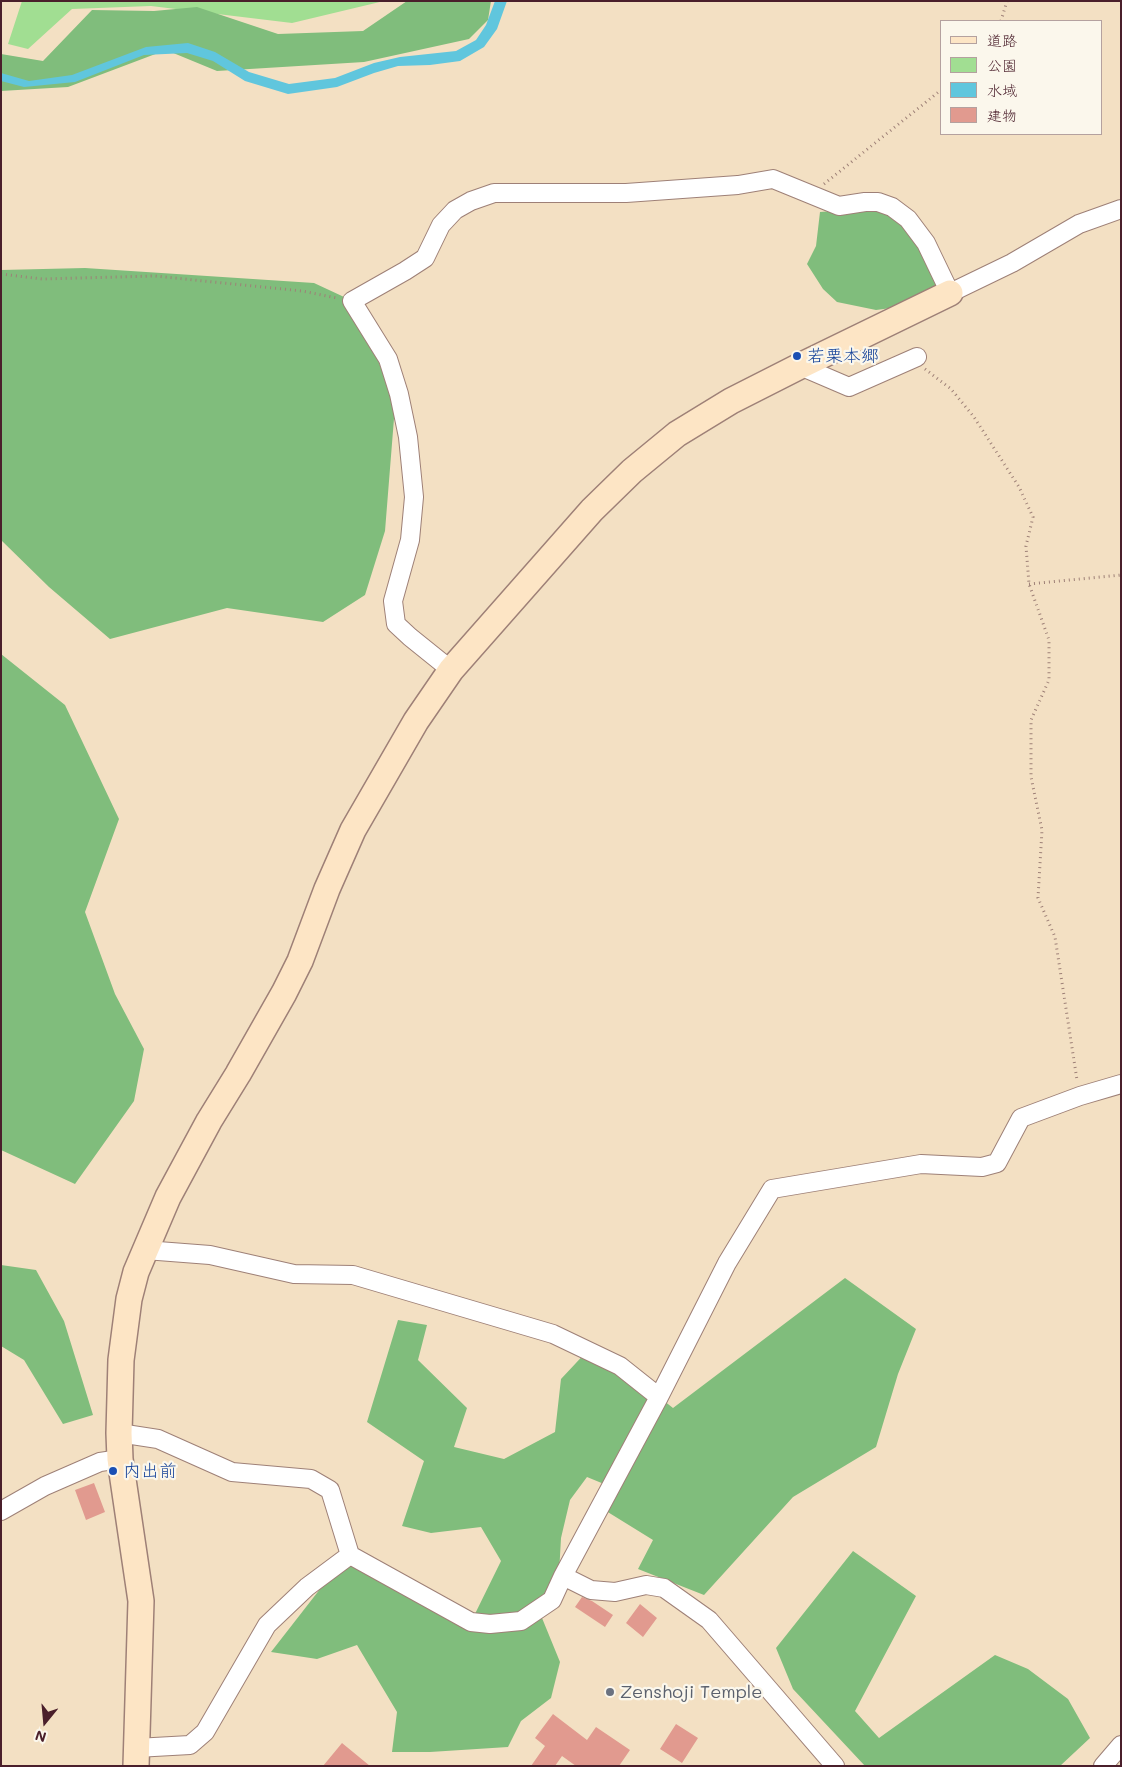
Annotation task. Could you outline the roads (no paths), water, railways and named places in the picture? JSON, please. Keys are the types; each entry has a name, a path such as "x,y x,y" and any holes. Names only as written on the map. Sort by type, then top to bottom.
{"street":[{"path":"451,670 396,624 393,601 410,540 414,497 408,437 399,394 388,359 352,301 406,271 425,258 441,225 455,210 471,201 494,193 626,194 738,185 774,179 839,206 878,202 892,207 908,219 926,243 950,293"},
{"path":"350,1555 307,1587 267,1625 206,1732 190,1745 136,1757 141,1601 120,1459 119,1433 121,1360 126,1319 136,1272 168,1197 187,1159 284,993 300,961 327,889 353,830 416,721 451,670 592,510 632,471 677,434 731,402 800,366 1012,263 1079,224 1121,209"},
{"path":"800,366 849,387 917,357"},
{"path":"119,1433 158,1439 232,1472 311,1479 330,1490 350,1555 471,1622 490,1624 521,1621 552,1600 727,1263 772,1188 921,1164 982,1167 997,1163 1021,1118 1080,1096 1121,1084"},
{"path":"145,1250 210,1255 294,1274 353,1275 552,1334 620,1366 659,1397"},
{"path":"1,1511 45,1486 100,1462 120,1459"},
{"path":"563,1576 591,1590 615,1592 646,1584 664,1588 709,1620 834,1766"},
{"path":"1103,1766 1121,1745"}],"water":[{"path":"495,1 507,1 497,29 484,47 460,61 430,65 398,66 337,87 288,94 245,81 213,61 187,53 144,55 75,82 24,87 1,81 1,73 29,81 72,75 146,47 188,43 215,52 249,72 289,84 335,78 374,63 400,57 456,51 476,40 486,25"}],"place":[{"name":"若栗本郷","path":"797,356"},
{"name":"内出前","path":"113,1471"},
{"name":"Zenshoji Temple","path":"610,1692"}]}
